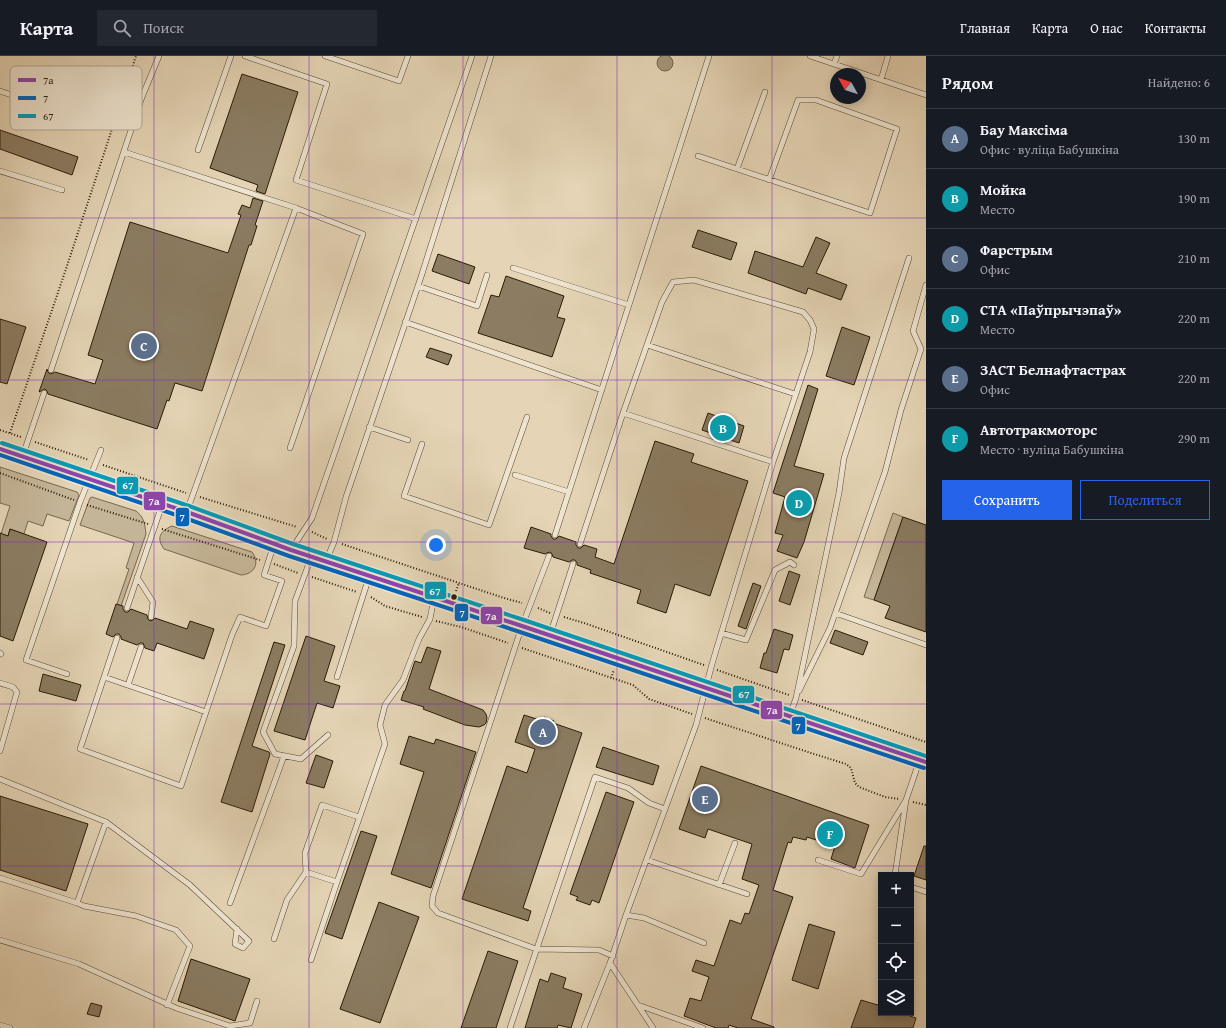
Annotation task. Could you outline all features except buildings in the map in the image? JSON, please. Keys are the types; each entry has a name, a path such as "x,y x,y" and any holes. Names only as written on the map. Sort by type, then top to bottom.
{"street":[{"path":"0,449 187,512 311,557 550,635 923,761"}],"lane":[{"path":"142,97 159,56"},
{"path":"198,150 231,56"},
{"path":"245,56 327,84 296,180 416,219"},
{"path":"325,56 399,81 408,56"},
{"path":"291,550 306,530 312,518 472,56"},
{"path":"326,561 334,542 346,497 369,427 418,286 491,56"},
{"path":"555,535 710,56"},
{"path":"810,56 926,95"},
{"path":"834,64 837,56"},
{"path":"881,80 888,56"},
{"path":"0,91 10,94"},
{"path":"737,169 765,92"},
{"path":"698,156 769,180 870,213 897,130 816,100 798,100 769,180"},
{"path":"52,370 131,130"},
{"path":"124,152 296,208 363,234 290,448"},
{"path":"0,171 62,190"},
{"path":"187,512 296,208"},
{"path":"790,716 796,698 839,494 844,458 909,258"},
{"path":"513,268 629,305"},
{"path":"418,286 477,306 487,275"},
{"path":"580,544 623,413 662,302 673,282 694,280 803,312 810,320 814,330 810,352 773,462 705,687 698,716 666,808 626,915 613,956 584,1028"},
{"path":"796,698 830,628 885,472 901,410 921,349 912,331 926,285"},
{"path":"405,322 602,390"},
{"path":"647,345 795,394"},
{"path":"23,456 44,393"},
{"path":"623,413 773,462"},
{"path":"422,444 404,496 489,526 527,417"},
{"path":"369,427 408,440"},
{"path":"67,674 26,660 80,502 101,450"},
{"path":"515,475 569,492"},
{"path":"127,608 162,504"},
{"path":"117,638 80,750 181,786 240,617 266,626 282,581 264,575 274,544"},
{"path":"549,556 522,626 432,896 432,906 438,913 536,949 599,950 613,956"},
{"path":"311,557 295,601 294,646 263,732 275,754 301,759 328,736"},
{"path":"721,633 746,640 774,570 790,562 794,565"},
{"path":"550,635 573,564"},
{"path":"338,677 369,576"},
{"path":"137,577 153,602 152,616"},
{"path":"311,960 385,744 380,725 385,705 403,680 419,639 430,619 434,597"},
{"path":"835,613 926,645"},
{"path":"128,685 141,646"},
{"path":"104,676 206,712"},
{"path":"0,683 13,687 18,692 0,751"},
{"path":"230,903 284,756"},
{"path":"818,860 861,874 906,800 923,761"},
{"path":"510,1028 595,777 628,788 649,803 666,808"},
{"path":"0,779 106,822 190,885 237,929"},
{"path":"895,872 906,800"},
{"path":"274,939 287,900 306,872 305,853 322,805 359,817"},
{"path":"78,903 106,822"},
{"path":"720,885 735,843"},
{"path":"647,860 747,894"},
{"path":"306,872 337,882"},
{"path":"0,878 84,906 136,916 176,930 190,946 167,1004"},
{"path":"914,888 926,892"},
{"path":"626,915 644,918 704,943"},
{"path":"0,940 79,964 176,1008 230,1026 250,1023 257,1001"},
{"path":"610,963 654,1028"},
{"path":"638,1005 703,1028"},
{"path":"0,1025 10,1028"}],"path":[{"path":"133,66 136,56"},
{"path":"10,433 112,130"},
{"path":"0,430 193,496 306,530 334,542 584,623 926,742"},
{"path":"0,473 80,502 268,562 370,597 386,606 461,627 633,685 649,699 846,764 851,768 855,783 859,787 886,797 926,805"}],"shaded area":[{"path":"665,55 672,60 673,63 668,70 665,71 658,66 657,63 662,56"},
{"path":"0,467 77,492 79,495 69,521 47,514 43,526 28,521 24,534 10,529 8,536 1,534 10,506 0,503"},
{"path":"92,497 136,511 141,516 145,524 146,534 121,606 117,604 129,569 126,568 134,543 80,525 90,498"},
{"path":"893,513 903,517 874,600 864,597"},
{"path":"172,526 252,552 256,560 255,567 250,573 241,575 164,549 160,541 160,535"}],"transit line":[{"name":"67","path":"2,443 189,506 293,544 524,620 926,756"},
{"name":"7а","path":"0,449 187,512 291,550 926,762"},
{"name":"7","path":"0,455 185,518 289,556 924,768"}],"place":[{"name":"Фарстрым","path":"144,346"},
{"name":"Мойка","path":"723,428"},
{"name":"СТА «Паўпрычэпаў»","path":"799,503"},
{"name":"Бау Максіма","path":"543,732"},
{"name":"ЗАСТ Белнафтастрах","path":"705,799"},
{"name":"Автотракмоторс","path":"830,834"}]}
